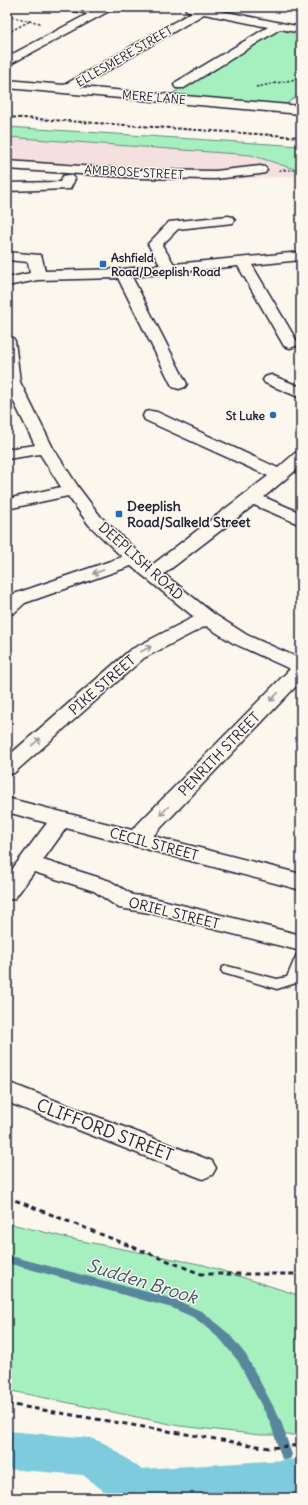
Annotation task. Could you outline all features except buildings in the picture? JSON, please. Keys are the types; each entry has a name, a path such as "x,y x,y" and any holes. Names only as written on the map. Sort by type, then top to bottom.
{"street":[{"path":"7,62 109,7"},
{"path":"183,7 301,30"},
{"path":"231,17 248,7"},
{"name":"ELLESMERE STREET","path":"67,90 202,11"},
{"path":"180,85 276,26"},
{"path":"7,53 19,56"},
{"name":"MERE LANE","path":"7,84 301,110"},
{"name":"AMBROSE STREET","path":"7,165 140,174 237,174 260,170"},
{"path":"7,187 64,186 68,179"},
{"path":"169,268 155,244 174,225 228,220"},
{"path":"7,256 35,258 38,276"},
{"path":"7,282 38,276 123,273 301,256"},
{"path":"242,261 290,343"},
{"path":"123,273 179,384"},
{"name":"DEEPLISH ROAD","path":"7,342 12,382 45,448 72,490 96,521 134,559 207,618 240,639 301,666"},
{"path":"271,380 301,393"},
{"path":"151,416 279,475"},
{"path":"7,454 45,448"},
{"path":"152,574 252,498 301,457"},
{"path":"7,504 72,490"},
{"path":"252,498 301,520"},
{"path":"7,609 18,599 134,559"},
{"name":"PIKE STREET","path":"7,768 137,654 207,618"},
{"name":"PENRITH STREET","path":"137,839 301,669"},
{"name":"CECIL STREET","path":"7,805 301,882"},
{"path":"7,892 61,819"},
{"name":"ORIEL STREET","path":"28,863 102,886 127,902 150,905 287,941 301,943"},
{"name":"CLIFFORD STREET","path":"7,1092 203,1168"}],"lane":[{"path":"62,7 96,14"},
{"path":"288,7 301,10"},
{"path":"228,970 277,984 292,980 301,957"}],"path":[{"path":"7,33 31,21"},
{"path":"260,170 301,170"},
{"path":"7,1197 201,1274 301,1274"},
{"path":"7,1404 269,1448 299,1445"}],"shaded area":[{"path":"7,137 251,155 291,168 296,176 198,181 143,180 7,171"}],"green space":[{"path":"278,27 301,31 301,93 282,107 165,98"},
{"path":"7,127 301,146 301,169 291,168 251,155 7,137"},
{"path":"7,1223 72,1239 204,1265 301,1296 301,1435 261,1435 180,1426 7,1390"}],"waterway":[{"name":"Sudden Brook","path":"7,1259 174,1304 199,1315 225,1337 242,1358 275,1421 286,1455"},
{"path":"7,1450 91,1457 134,1489 301,1478"}],"railway":[{"path":"7,117 301,137"}],"place":[{"name":"Ashfield Road/Deeplish Road","path":"103,264"},
{"name":"St Luke","path":"273,415"},
{"name":"Deeplish Road/Salkeld Street","path":"119,514"}]}
